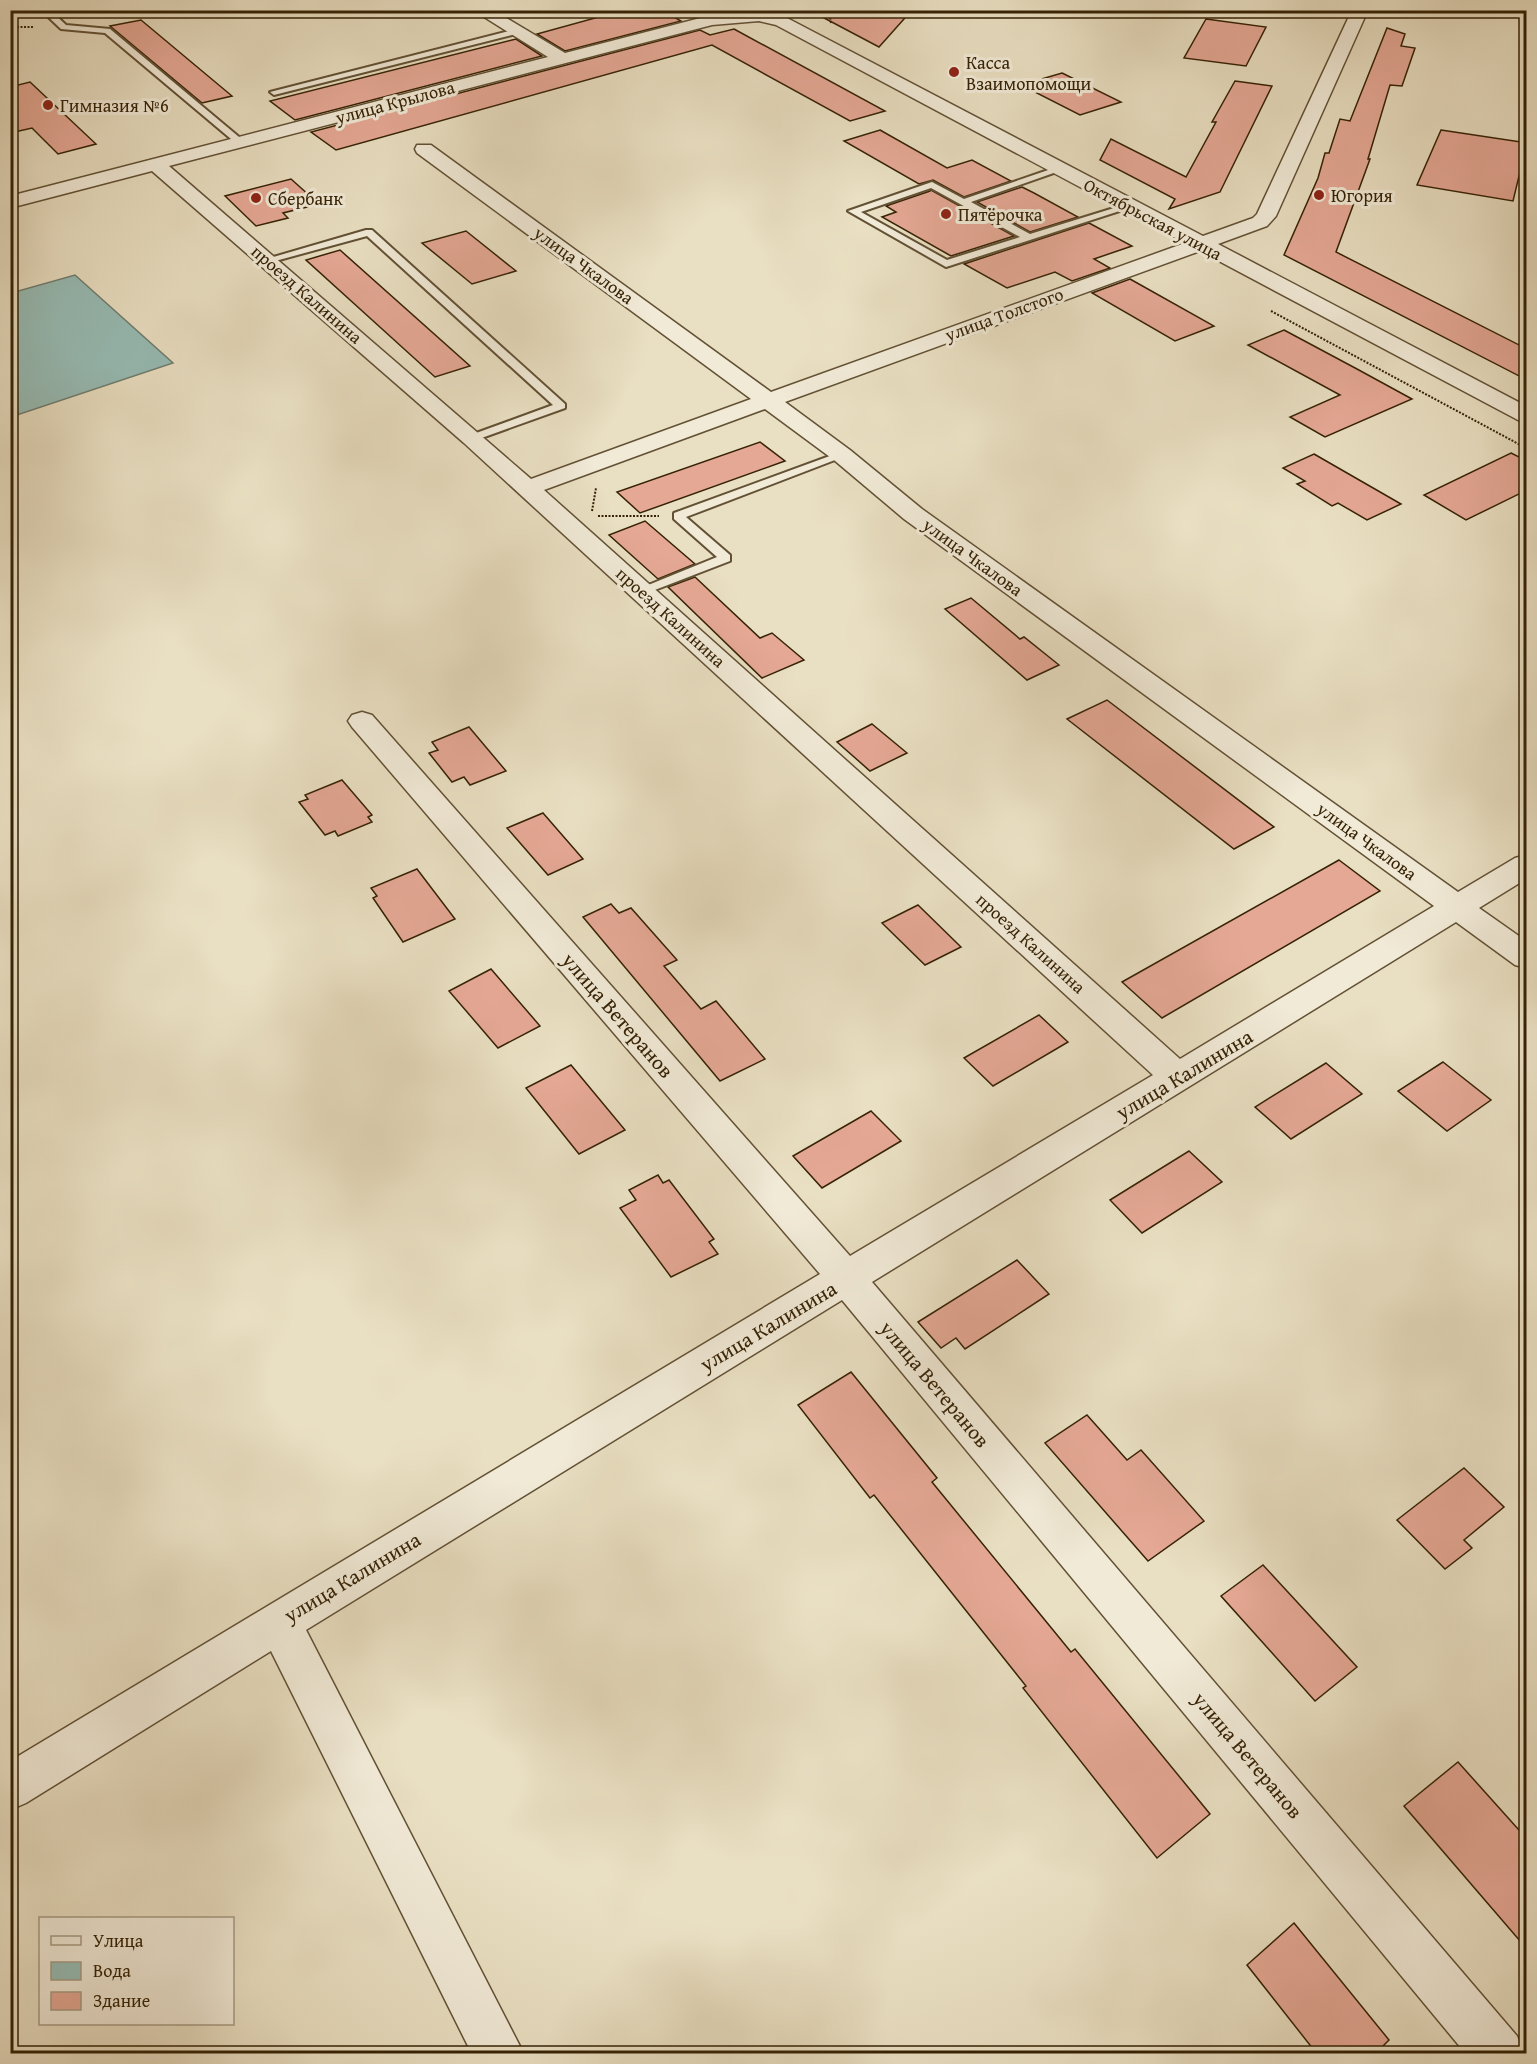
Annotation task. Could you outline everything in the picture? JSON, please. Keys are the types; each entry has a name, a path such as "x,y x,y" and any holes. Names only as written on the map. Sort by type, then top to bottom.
{"street":[{"path":"481,10 563,58"},
{"name":"улица Толстого","path":"528,488 1253,225 1266,216 1360,10"},
{"name":"улица Крылова","path":"10,202 725,17 787,16"},
{"name":"Октябрьская улица","path":"787,16 1060,170 1527,415"},
{"name":"улица Чкалова","path":"424,148 842,455 913,514 1527,957"},
{"name":"проезд Калинина","path":"155,164 472,438 1179,1078"},
{"name":"улица Ветеранов","path":"362,721 846,1278 1499,2054"},
{"name":"улица Калинина","path":"10,1787 1527,865"},
{"path":"279,1622 499,2054"}],"lane":[{"path":"45,10 64,27 107,31 240,142"},
{"path":"274,92 517,31"},
{"path":"963,202 1060,170"},
{"path":"1029,238 932,185 853,211 946,264 1029,238 1130,206"},
{"path":"268,260 369,232 561,406 472,438"},
{"path":"642,590 726,558 678,516 842,455"}],"path":[{"path":"591,516 596,485"},
{"path":"591,516 678,516"},
{"path":"591,516 599,524"}],"water":[{"path":"75,275 173,363 11,417 11,293"}],"building":[{"path":"624,10 662,10 681,21 565,51 537,34"},
{"path":"809,10 912,10 879,47"},
{"path":"1206,19 1266,27 1246,66 1184,58"},
{"path":"141,20 232,96 202,103 110,26"},
{"path":"1387,28 1405,34 1401,46 1415,48 1402,86 1390,85 1368,159 1370,159 1336,252 1527,349 1527,380 1284,255 1318,178 1325,153 1329,153 1340,119 1350,121"},
{"path":"734,29 885,111 850,121 712,45 336,150 311,132 700,30 710,35"},
{"path":"516,39 542,56 295,120 270,101"},
{"path":"1062,73 1121,102 1080,115 1021,85"},
{"path":"1235,81 1272,86 1220,192 1169,209 1175,199 1100,160 1111,139 1186,177 1216,122 1212,122"},
{"path":"30,82 96,144 58,154 32,128 10,133 10,87"},
{"path":"880,130 947,168 972,160 1011,181 964,197 933,180 919,184 844,141"},
{"path":"1441,130 1527,143 1513,201 1417,185"},
{"path":"291,179 319,204 283,213 288,218 256,226 225,196"},
{"path":"1022,187 1078,217 1030,232 977,202"},
{"path":"930,191 1014,236 951,256 882,217 896,212 886,206"},
{"path":"1089,223 1132,246 1094,259 1110,268 1072,281 1055,272 1007,288 964,264"},
{"path":"466,231 516,271 472,284 422,243"},
{"path":"340,250 470,366 435,377 306,260"},
{"path":"1130,279 1214,326 1175,341 1092,293"},
{"path":"1284,330 1412,399 1325,437 1290,417 1340,395 1248,345"},
{"path":"760,442 785,461 640,513 617,492"},
{"path":"1511,453 1527,461 1527,490 1466,520 1424,495"},
{"path":"1314,454 1401,504 1367,520 1338,503 1332,506 1297,484 1305,481 1283,468"},
{"path":"645,521 695,564 658,579 609,535"},
{"path":"695,577 760,638 772,633 804,660 762,678 668,587"},
{"path":"971,598 1020,639 1024,637 1059,665 1027,680 945,609"},
{"path":"1107,700 1274,827 1234,849 1067,719"},
{"path":"872,724 907,753 870,771 837,742"},
{"path":"469,727 506,771 470,785 464,777 452,782 429,753 438,750 432,742"},
{"path":"342,780 372,815 368,817 372,822 338,836 335,831 325,835 299,802 308,799 305,795"},
{"path":"543,813 583,859 548,875 507,828"},
{"path":"1339,860 1380,891 1162,1018 1122,982"},
{"path":"417,869 455,919 403,942 373,898 377,896 371,888"},
{"path":"611,904 619,913 631,908 677,960 664,966 701,1009 716,1001 765,1059 720,1081 583,917"},
{"path":"918,905 961,947 925,965 882,923"},
{"path":"491,969 540,1026 498,1048 449,991"},
{"path":"1039,1015 1068,1042 993,1086 964,1058"},
{"path":"1443,1062 1491,1100 1447,1131 1398,1091"},
{"path":"1326,1063 1362,1094 1291,1139 1255,1107"},
{"path":"571,1065 625,1130 579,1154 526,1088"},
{"path":"871,1111 901,1141 822,1188 793,1156"},
{"path":"1189,1151 1222,1182 1142,1233 1110,1200"},
{"path":"658,1175 663,1183 669,1180 714,1239 709,1242 718,1254 671,1277 620,1208 636,1200 629,1190"},
{"path":"1017,1260 1049,1294 965,1349 956,1338 941,1348 918,1322"},
{"path":"851,1372 937,1478 932,1482 1071,1652 1075,1649 1210,1814 1157,1858 1023,1688 1026,1686 874,1495 870,1498 798,1405"},
{"path":"1087,1415 1127,1460 1141,1450 1204,1521 1148,1561 1045,1443"},
{"path":"1464,1468 1504,1507 1464,1540 1472,1548 1445,1569 1397,1520"},
{"path":"1263,1565 1357,1667 1315,1701 1221,1596"},
{"path":"1458,1762 1527,1839 1527,1949 1404,1806"},
{"path":"1294,1923 1389,2040 1375,2054 1317,2054 1247,1965"}],"place":[{"name":"Касса Взаимопомощи","path":"954,72"},
{"name":"Гимназия №6","path":"48,105"},
{"name":"Югория","path":"1319,195"},
{"name":"Сбербанк","path":"256,198"},
{"name":"Пятёрочка","path":"946,214"}]}
